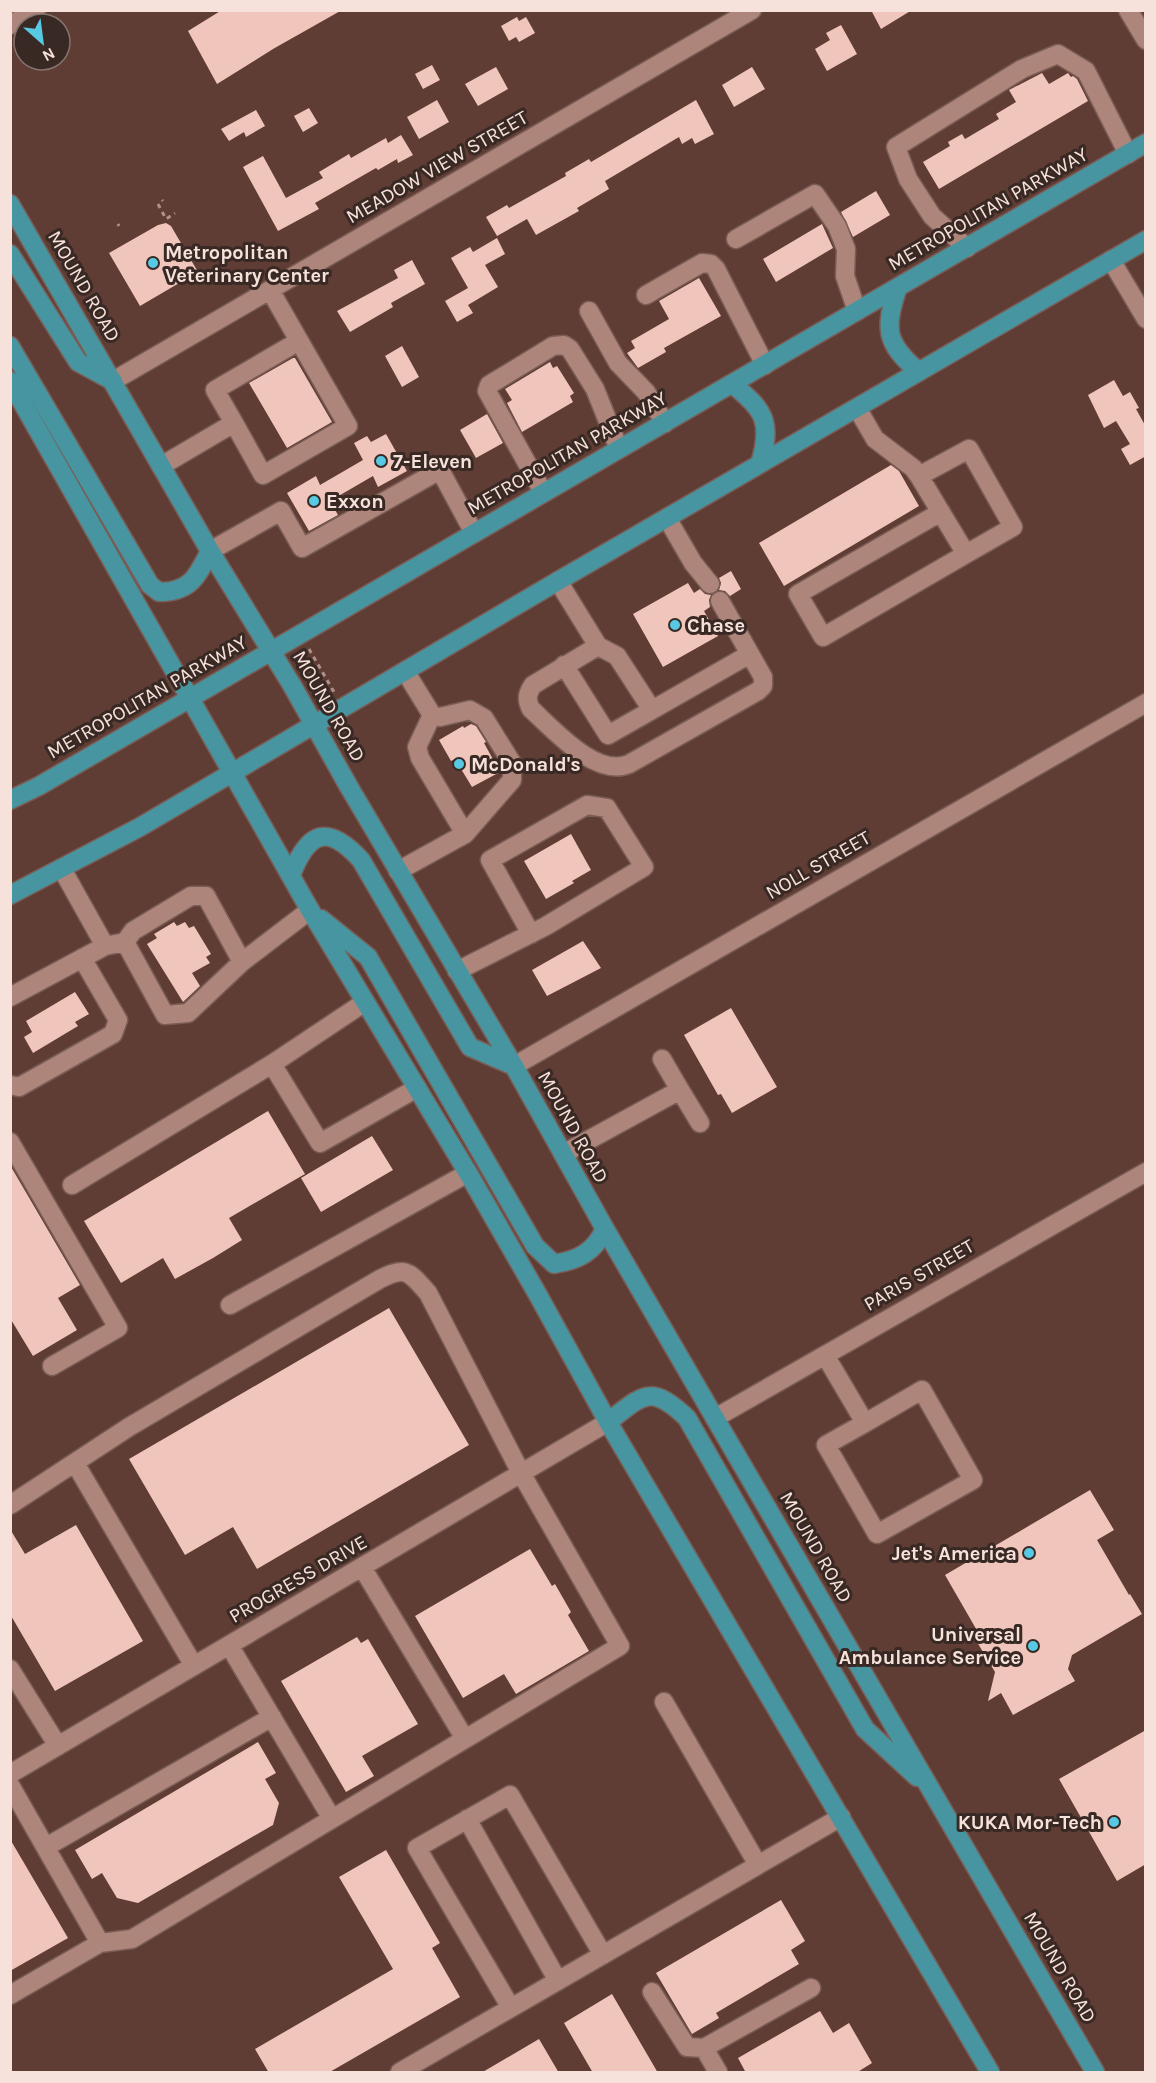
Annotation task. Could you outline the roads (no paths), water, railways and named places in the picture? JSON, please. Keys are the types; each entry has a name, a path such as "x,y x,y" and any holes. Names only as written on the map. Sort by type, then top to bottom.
{"main road":[{"name":"METROPOLITAN PARKWAY","path":"10,800 39,786 190,699 1146,143"},
{"name":"MOUND ROAD","path":"10,204 210,551 514,1066 605,1229 1095,2073"},
{"path":"10,895 140,827 558,581 1146,240"},
{"path":"10,254 78,362 113,381"},
{"path":"898,287 891,309 890,338 900,355 919,372"},
{"path":"10,346 150,585 159,592 172,592 183,588 197,576 210,551"},
{"path":"10,381 310,910 468,1173 608,1422 841,1817 983,2070"},
{"path":"732,384 756,404 762,416 765,445 760,464"},
{"path":"291,875 298,856 319,837 330,836 346,844 361,860 470,1047 514,1066"},
{"path":"310,910 368,957 541,1253 554,1264 578,1258 598,1242 605,1229"},
{"path":"608,1422 634,1402 644,1397 657,1396 668,1401 687,1418 865,1729 931,1791"}],"street":[{"path":"10,25 36,10"},
{"name":"MEADOW VIEW STREET","path":"113,381 752,10"},
{"path":"1128,10 1146,40"},
{"path":"967,248 932,216 908,179 896,147 1022,69 1058,54 1086,71 1128,154"},
{"path":"736,239 815,194 837,226 846,249 845,276 857,311"},
{"path":"1112,260 1146,319"},
{"path":"646,295 702,263 711,264 717,269 765,365"},
{"path":"270,290 348,426 263,475 215,390 299,341"},
{"path":"589,312 618,363 646,392 665,423"},
{"path":"543,492 487,391 489,385 553,346 564,345 576,359 595,389 619,450"},
{"path":"857,408 875,439 920,476 966,554"},
{"path":"161,466 234,423"},
{"path":"920,476 969,448 1013,527 823,637 798,594 941,512"},
{"path":"210,551 281,511 302,548 440,470 474,533"},
{"path":"667,518 693,563 710,584"},
{"path":"558,581 598,646 617,656 652,710"},
{"path":"598,646 533,685 527,693 527,701 531,709 578,751 601,765 622,767 758,691 763,686 763,677 720,602"},
{"path":"564,665 608,735 750,654"},
{"path":"405,671 432,716"},
{"name":"NOLL STREET","path":"514,1066 1146,703"},
{"path":"398,871 465,834 512,780 512,763 484,718 470,710 440,717 432,716"},
{"path":"432,716 417,747 420,758 465,834"},
{"path":"457,971 531,934 644,867 607,808 587,805 490,860 531,934"},
{"path":"62,869 105,946"},
{"path":"10,997 105,946 124,942 133,931 191,896 206,896 242,962"},
{"path":"124,942 165,1015 188,1013 242,962 310,910"},
{"path":"10,1085 19,1087 113,1034 118,1020 82,958"},
{"path":"72,1185 272,1064 365,1002"},
{"path":"662,1059 700,1123"},
{"path":"272,1064 320,1143 417,1088"},
{"path":"563,1154 680,1090"},
{"path":"10,1142 118,1328 52,1366"},
{"name":"PARIS STREET","path":"715,1418 1146,1172"},
{"path":"230,1305 468,1173"},
{"path":"10,1505 129,1427 380,1279 391,1273 403,1271 413,1276 428,1293 521,1473 620,1646 132,1939 100,1942 10,1995"},
{"path":"825,1355 865,1423"},
{"path":"922,1390 973,1480 877,1534 826,1444 865,1423 922,1390"},
{"name":"PROGRESS DRIVE","path":"10,1774 608,1422"},
{"path":"75,1463 194,1666"},
{"path":"362,1567 465,1739"},
{"path":"229,1645 332,1819"},
{"path":"10,1669 58,1746"},
{"path":"664,1702 758,1865"},
{"path":"46,1847 272,1717"},
{"path":"10,1785 100,1942"},
{"path":"511,2008 417,1848 467,1819 510,1795 603,1955"},
{"path":"400,2073 841,1817"},
{"path":"467,1819 558,1981"},
{"path":"652,1992 687,2047 704,2048 811,1989"},
{"path":"704,2048 718,2073"}],"place":[{"name":"Metropolitan Veterinary Center","path":"153,263"},
{"name":"7-Eleven","path":"381,461"},
{"name":"Exxon","path":"314,501"},
{"name":"Chase","path":"675,625"},
{"name":"McDonald's","path":"459,764"},
{"name":"Jet's America","path":"1029,1553"},
{"name":"Universal Ambulance Service","path":"1033,1646"},
{"name":"KUKA Mor-Tech","path":"1114,1822"}]}
